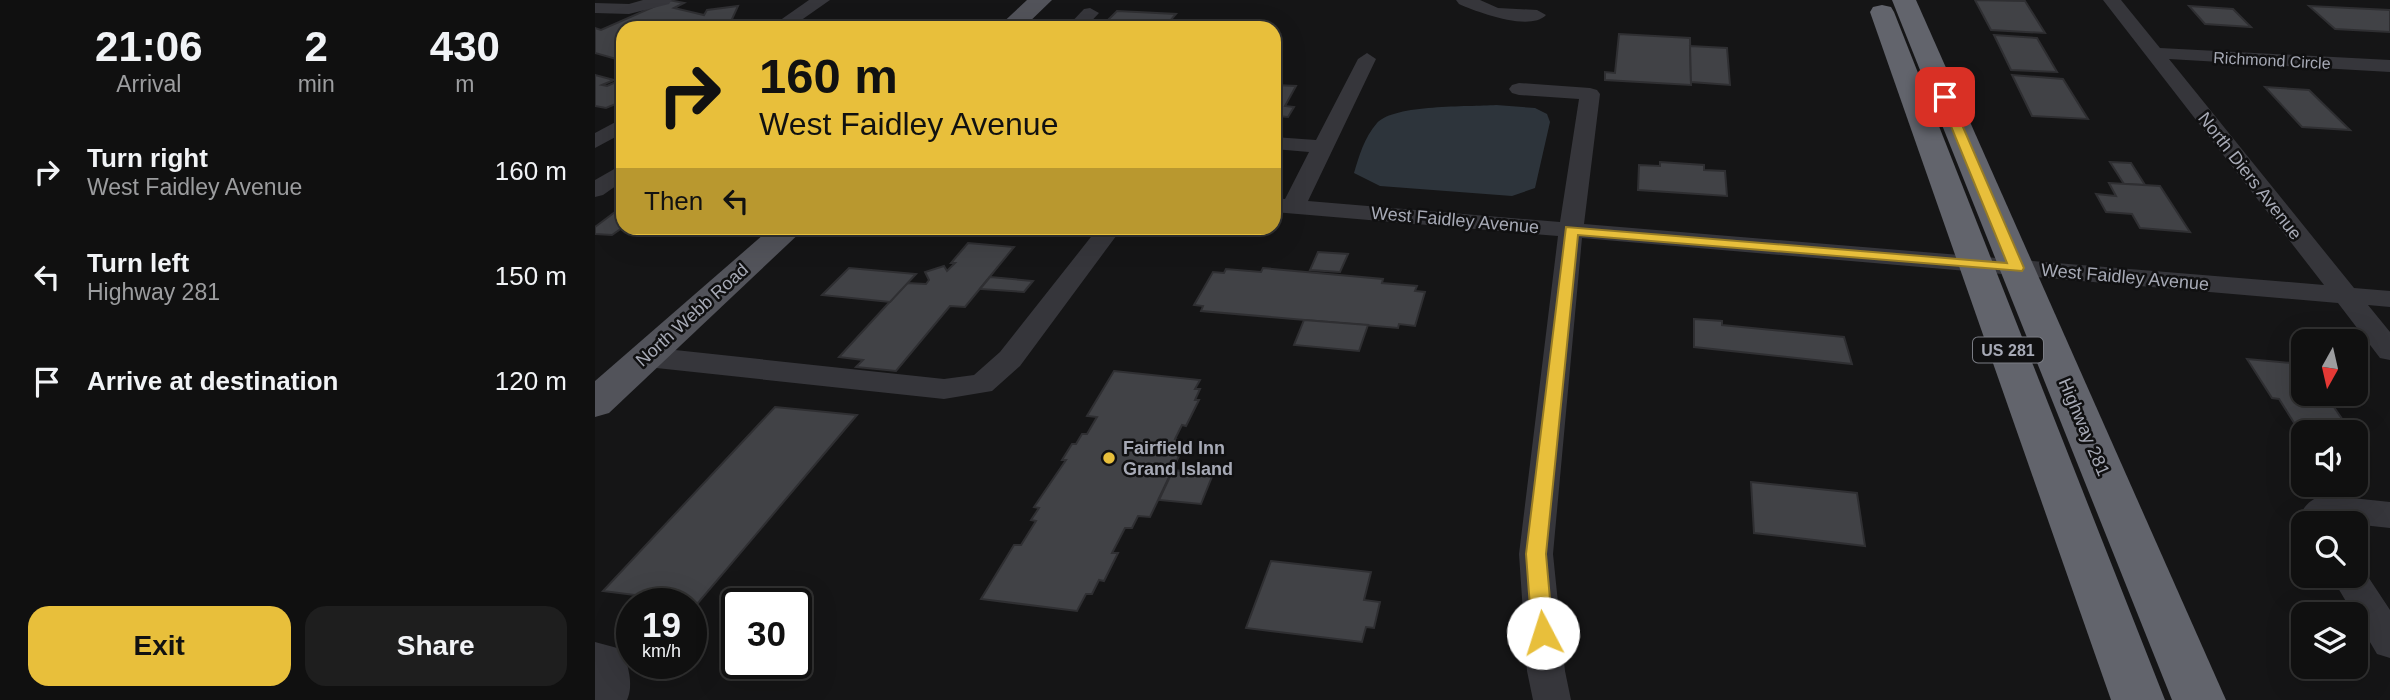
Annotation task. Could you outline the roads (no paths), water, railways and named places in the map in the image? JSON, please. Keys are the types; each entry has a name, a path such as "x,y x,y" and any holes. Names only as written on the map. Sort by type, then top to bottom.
{"highway":[{"name":"US 281","path":"1877,0 2138,700"},
{"name":"Highway 281","path":"1904,0 2199,700"}],"main road":[{"path":"1017,21 1041,0"},
{"name":"North Webb Road","path":"595,403 781,235"}],"street":[{"path":"595,8 629,9 663,0"},
{"path":"789,21 821,0"},
{"path":"1465,0 1495,13 1537,15"},
{"name":"North Diers Avenue","path":"2112,0 2390,351"},
{"path":"1082,21 1090,13"},
{"name":"Richmond Circle","path":"2154,53 2390,66"},
{"path":"1283,206 1323,147 1367,59"},
{"path":"1519,89 1590,94 1571,230 1536,554 1546,671 1552,700"},
{"path":"595,144 616,129"},
{"path":"595,144 616,147"},
{"path":"1281,144 1323,147"},
{"path":"595,190 616,176"},
{"name":"West Faidley Avenue","path":"1283,206 2390,299"},
{"path":"647,357 944,389 982,384 1010,359 1105,235"},
{"path":"2321,511 2324,508 2352,511"},
{"path":"2368,513 2390,515"},
{"path":"2356,588 2390,642"},
{"path":"595,659 608,661 611,693 604,700"}],"place":[{"name":"Fairfield Inn Grand Island","path":"1109,458"}]}
